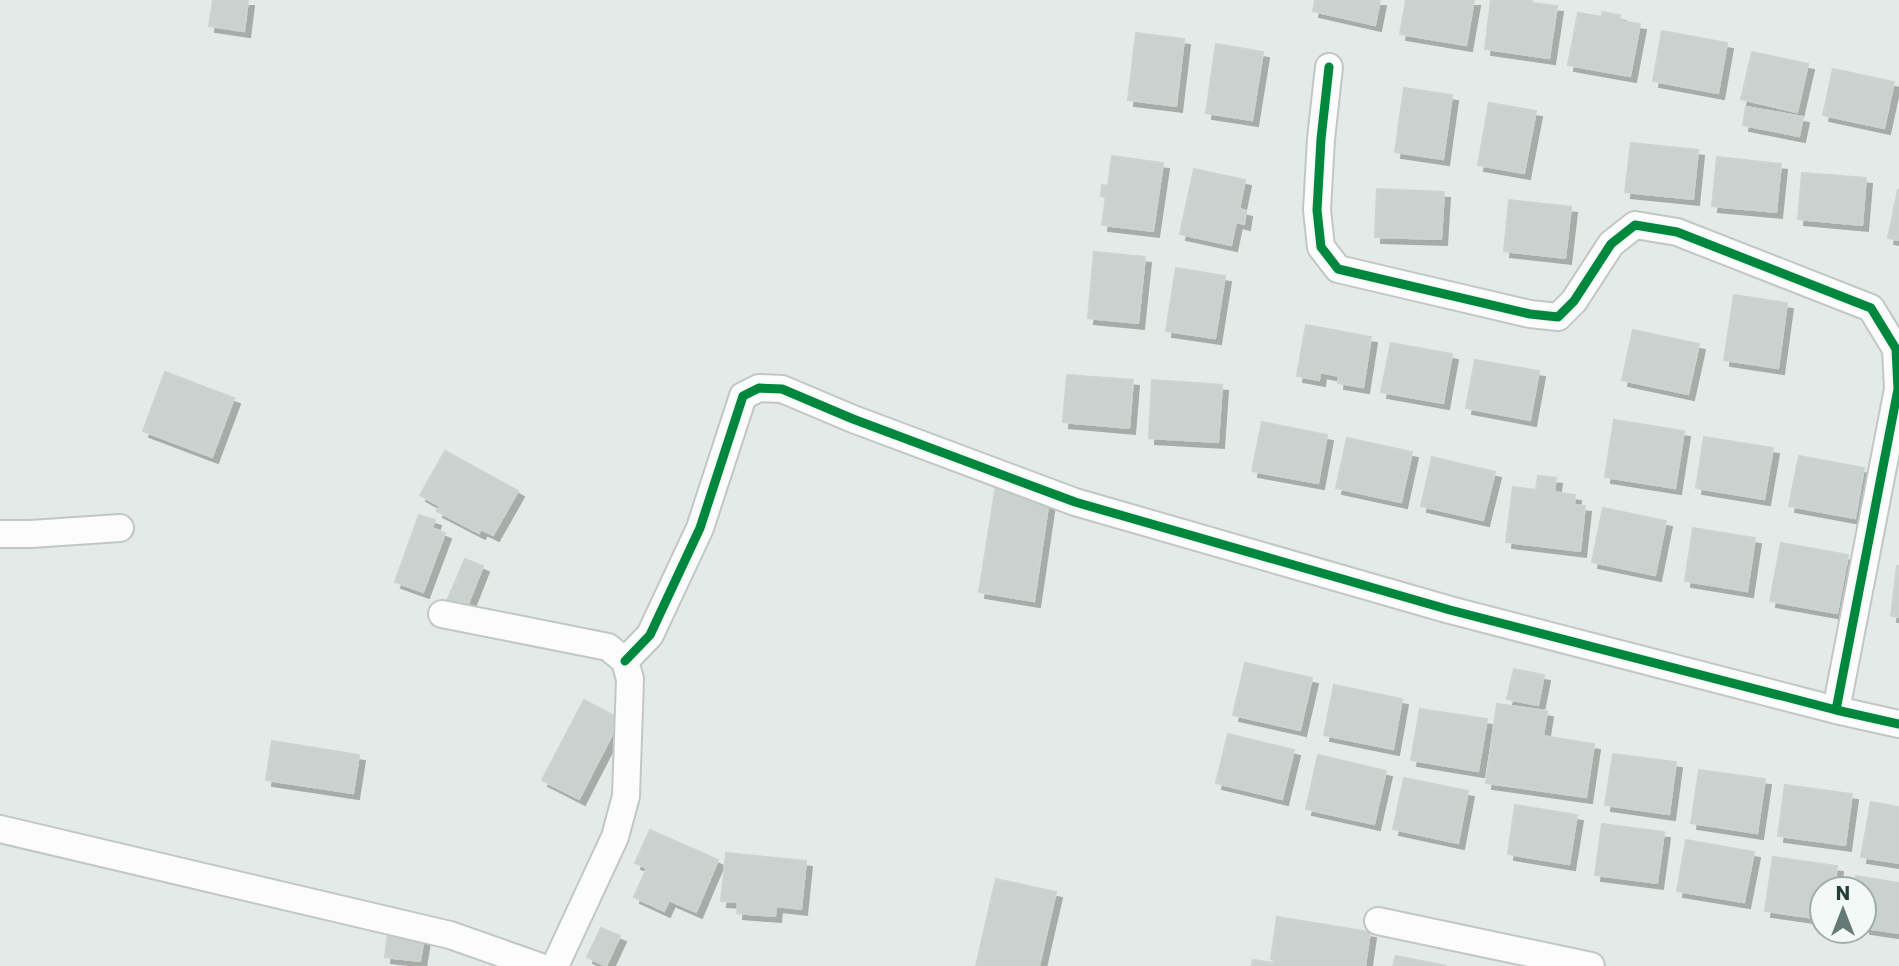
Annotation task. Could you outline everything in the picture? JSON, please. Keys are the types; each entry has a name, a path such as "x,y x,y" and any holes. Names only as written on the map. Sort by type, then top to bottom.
{"street":[{"path":"1329,67 1317,210 1321,247 1338,269 1530,314 1558,317 1574,302 1611,244 1635,225 1678,232 1871,308 1896,349 1898,389 1836,710"},
{"path":"625,661 650,635 699,528 743,396 759,388 782,389 853,419 1075,502 1450,610 1899,724"},
{"path":"0,534 120,528"},
{"path":"442,614 608,647 625,661 630,679 626,796 615,838 555,966"},
{"path":"0,829 450,935 538,966"},
{"path":"1378,921 1591,966"}],"building":[{"path":"213,0 248,0 244,31 209,26"},
{"path":"1315,0 1380,0 1375,25 1313,11"},
{"path":"1406,0 1474,0 1466,45 1400,34"},
{"path":"1491,0 1532,0 1532,3 1557,6 1549,58 1485,49"},
{"path":"1602,12 1620,15 1619,21 1640,24 1630,76 1568,65 1578,13 1602,17"},
{"path":"1662,31 1727,43 1718,93 1653,81"},
{"path":"1136,33 1184,39 1176,106 1128,100"},
{"path":"1216,44 1263,52 1252,120 1206,113"},
{"path":"1752,52 1808,64 1797,112 1741,99"},
{"path":"1833,69 1894,82 1884,128 1823,115"},
{"path":"1404,88 1452,95 1443,159 1395,152"},
{"path":"1489,103 1536,111 1524,173 1478,165"},
{"path":"1746,107 1803,117 1799,136 1743,125"},
{"path":"1631,143 1698,150 1693,199 1625,192"},
{"path":"1112,156 1163,163 1153,231 1102,225 1106,197 1101,196 1102,185 1108,186"},
{"path":"1717,157 1781,164 1776,212 1712,206"},
{"path":"1194,169 1245,180 1239,209 1246,211 1244,224 1236,222 1231,245 1180,234"},
{"path":"1802,173 1866,178 1862,225 1798,219"},
{"path":"1377,189 1444,192 1441,239 1375,237"},
{"path":"1899,190 1899,240 1888,238"},
{"path":"1509,200 1571,207 1565,258 1504,251"},
{"path":"1094,252 1145,257 1138,323 1088,318"},
{"path":"1176,268 1225,276 1215,338 1166,331"},
{"path":"1734,295 1787,303 1778,368 1724,360"},
{"path":"1306,325 1371,337 1363,387 1338,383 1339,376 1320,372 1319,380 1297,376"},
{"path":"1633,330 1699,344 1688,394 1622,380"},
{"path":"1391,343 1452,354 1443,403 1381,392"},
{"path":"1475,360 1539,371 1530,420 1466,408"},
{"path":"165,372 234,398 212,457 143,431"},
{"path":"1067,375 1133,380 1129,428 1063,422"},
{"path":"1152,380 1222,385 1218,442 1149,438"},
{"path":"1614,420 1684,431 1675,488 1605,477"},
{"path":"1262,422 1327,435 1318,483 1252,471"},
{"path":"1704,437 1773,448 1764,499 1696,488"},
{"path":"1347,438 1412,452 1401,502 1336,488"},
{"path":"445,451 518,491 493,535 481,529 479,533 437,511 440,506 420,495"},
{"path":"1799,456 1864,468 1855,518 1789,506"},
{"path":"1432,457 1495,472 1483,520 1421,506"},
{"path":"1538,476 1556,478 1554,492 1575,495 1574,505 1585,506 1580,551 1506,542 1513,487 1536,490"},
{"path":"996,485 1050,493 1034,601 979,592"},
{"path":"1603,508 1666,521 1655,575 1592,562"},
{"path":"419,515 435,520 432,528 445,533 423,592 395,582"},
{"path":"1693,528 1755,538 1747,591 1685,581"},
{"path":"1781,543 1848,555 1837,613 1770,601"},
{"path":"465,559 483,566 466,609 447,601"},
{"path":"1899,566 1899,617 1891,616"},
{"path":"1245,663 1312,678 1300,730 1233,715"},
{"path":"1514,669 1544,675 1538,705 1507,699"},
{"path":"1334,685 1402,699 1393,749 1324,735"},
{"path":"584,700 620,719 579,799 542,780"},
{"path":"1497,704 1547,711 1543,736 1594,744 1586,797 1486,783"},
{"path":"1420,709 1487,719 1478,771 1411,760"},
{"path":"1228,734 1294,750 1282,799 1216,783"},
{"path":"272,741 359,755 353,793 266,780"},
{"path":"1613,754 1676,762 1669,814 1605,805"},
{"path":"1318,755 1386,771 1374,824 1306,809"},
{"path":"1699,770 1765,779 1757,833 1691,823"},
{"path":"1404,778 1468,791 1458,843 1393,829"},
{"path":"1785,785 1852,794 1845,845 1778,836"},
{"path":"1871,802 1899,807 1899,863 1861,857"},
{"path":"1515,805 1577,815 1569,864 1508,854"},
{"path":"1602,824 1664,832 1657,883 1595,875"},
{"path":"650,830 718,860 696,912 669,900 664,911 634,897 647,868 635,863"},
{"path":"1686,840 1754,852 1744,902 1677,891"},
{"path":"726,853 806,861 801,909 776,906 775,916 737,913 738,902 721,901"},
{"path":"1773,857 1837,866 1836,875 1808,875 1808,917 1765,911"},
{"path":"996,879 1056,892 1039,966 976,966"},
{"path":"1878,880 1899,883 1899,933 1878,930"},
{"path":"1277,917 1370,932 1365,966 1252,966 1253,960 1274,963 1271,959"},
{"path":"601,928 620,936 606,966 587,957"},
{"path":"388,933 424,937 420,961 385,957"},
{"path":"1396,956 1447,966 1393,966"}],"cycle path":[{"path":"1329,67 1317,210 1321,247 1338,269 1530,314 1558,317 1574,301 1611,244 1635,225 1677,232 1871,308 1896,349 1898,389 1836,710"},
{"path":"625,661 650,635 700,528 743,396 759,388 782,389 853,419 1075,502 1450,610 1899,724"}]}
